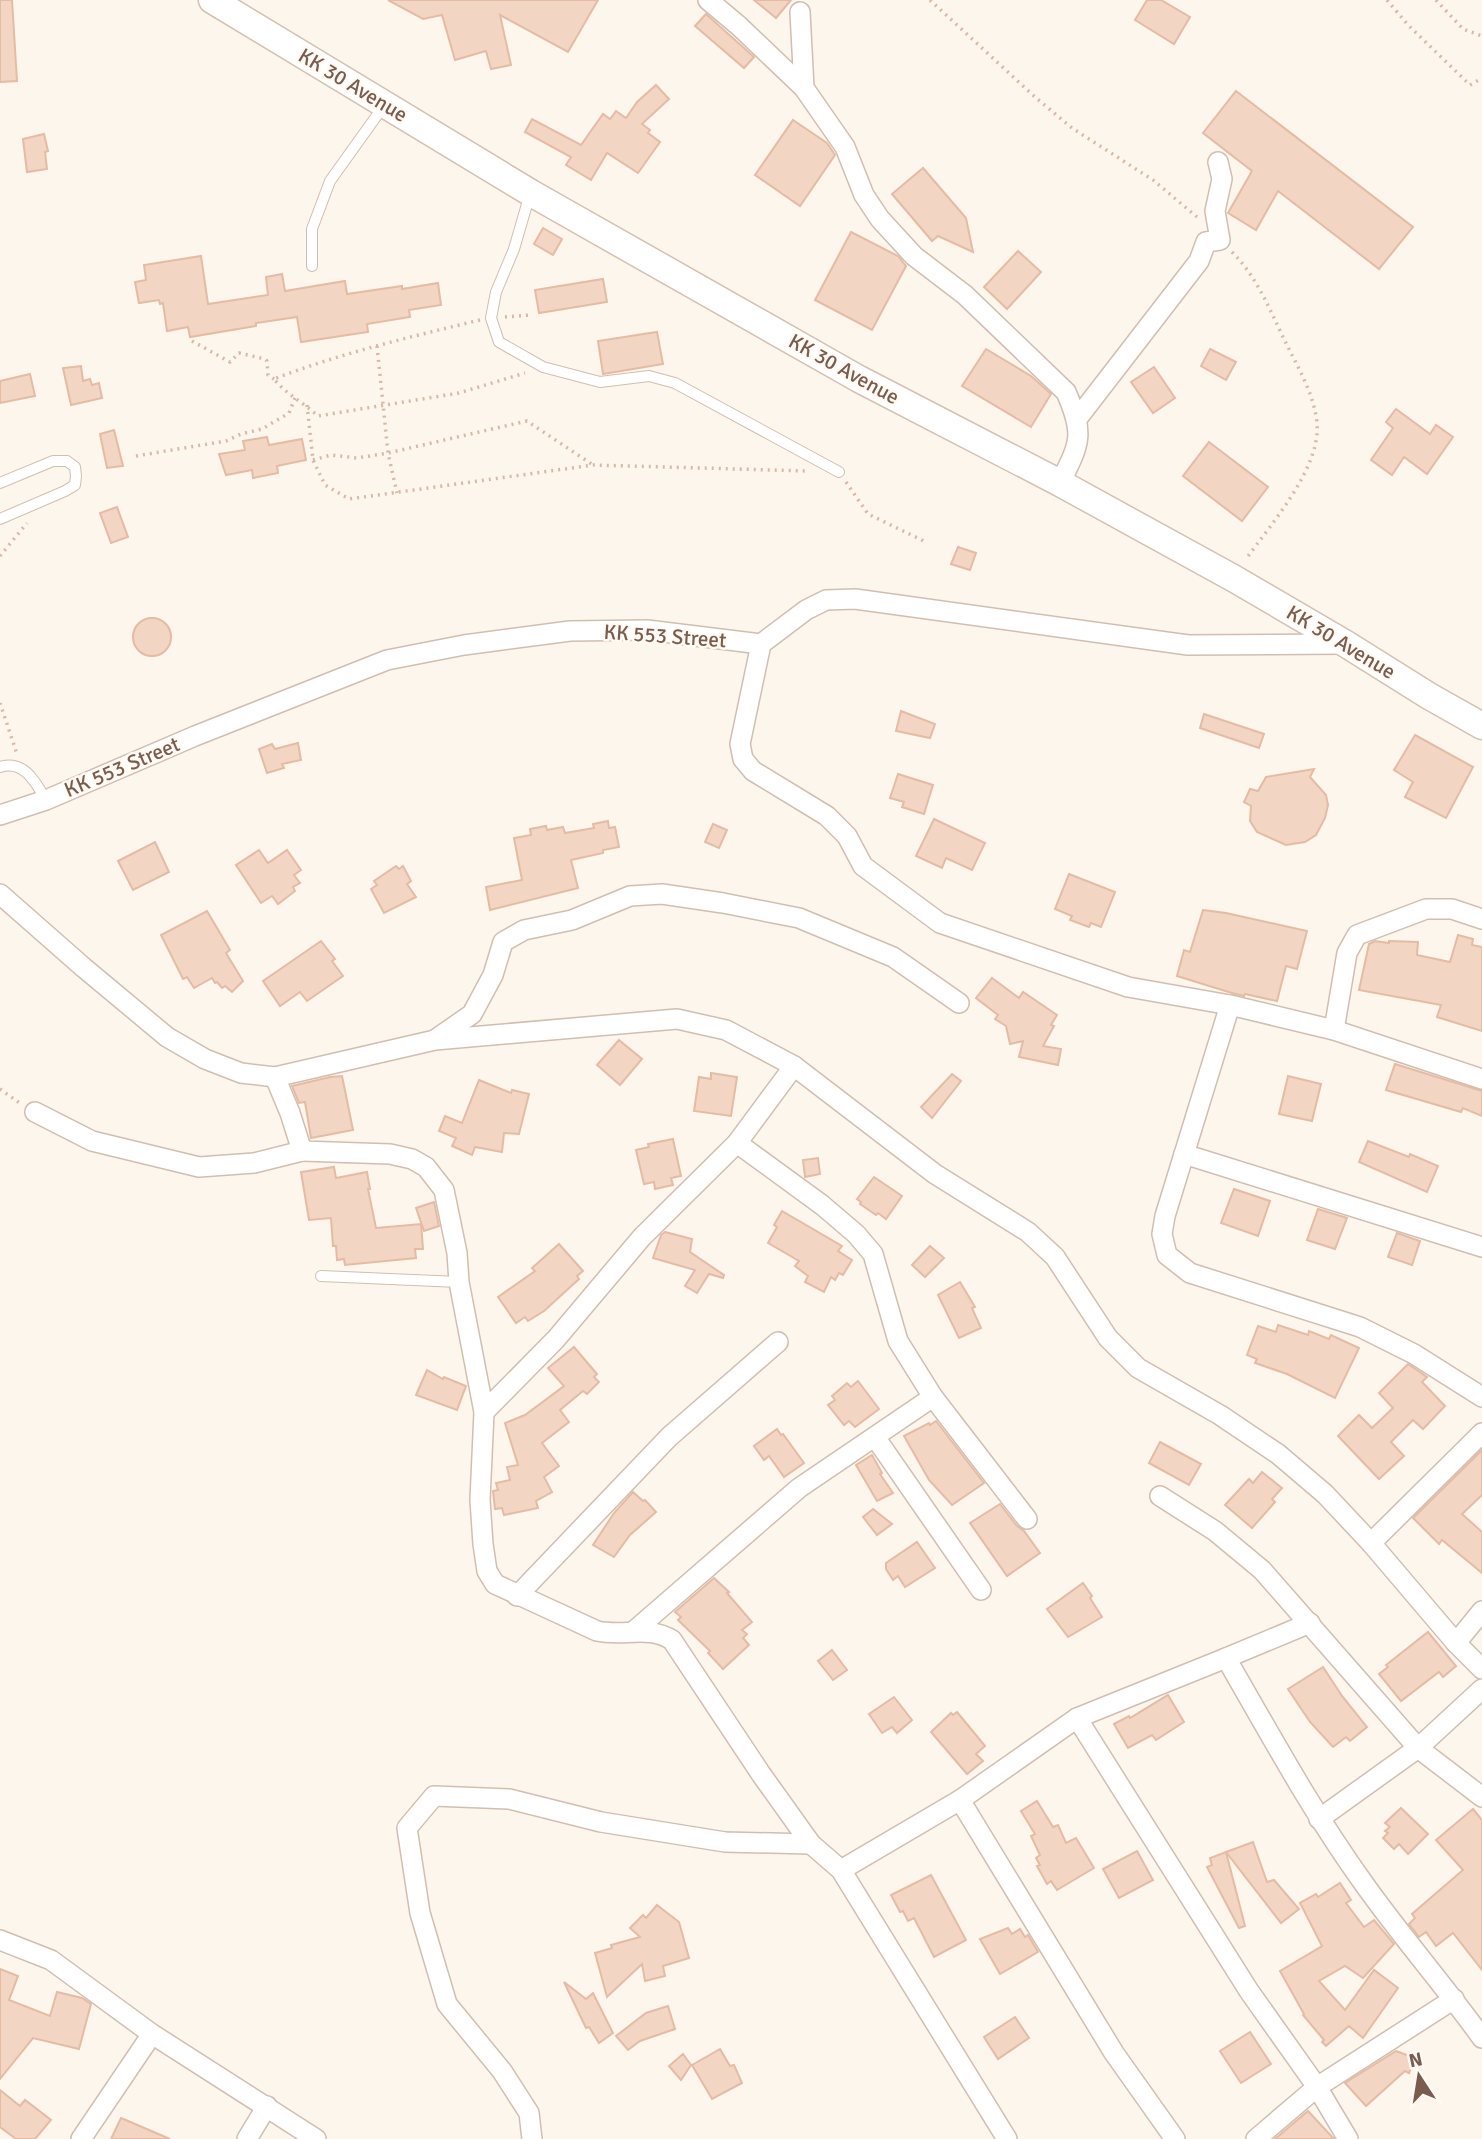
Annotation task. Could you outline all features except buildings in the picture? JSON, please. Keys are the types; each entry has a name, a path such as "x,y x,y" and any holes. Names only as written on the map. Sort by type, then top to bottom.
{"main road":[{"name":"KK 30 Avenue","path":"212,0 531,193 859,379 1060,483 1233,578 1482,726"}],"street":[{"path":"708,0 804,88 845,147 864,195 896,239 965,295 1066,391 1079,429 1077,448 1060,483"},
{"path":"800,12 804,88"},
{"path":"1077,419 1199,261 1206,242 1220,240 1216,211 1222,179 1218,162"},
{"path":"1346,643 1188,645 855,599 827,600 806,610 761,644 740,744 743,759 753,771 827,816 847,836 863,866 940,923 1128,987 1230,1005 1334,1030 1482,1079"},
{"name":"KK 553 Street","path":"0,815 46,800 195,736 387,660 464,645 570,631 647,630 761,644"},
{"path":"0,894 167,1037 205,1059 241,1073 275,1077 435,1040 677,1019 726,1030 794,1066 935,1174 1028,1232 1055,1257 1108,1338 1138,1368 1220,1415 1279,1454 1325,1494 1482,1669"},
{"path":"435,1040 472,1014 493,975 503,942 524,930 572,920 630,896 662,894 799,918 893,957 960,1003"},
{"path":"1334,1030 1347,953 1357,935 1426,909 1452,909 1482,919"},
{"path":"1230,1005 1165,1216 1163,1234 1167,1255 1190,1273 1360,1327 1414,1354 1482,1398"},
{"path":"484,1412 556,1339 642,1237 737,1143 794,1066"},
{"path":"275,1077 302,1151"},
{"path":"35,1112 92,1142 199,1167 254,1163 302,1151 390,1154 426,1167 444,1190 484,1412 480,1500 487,1571 495,1584 597,1631 611,1634 661,1633 672,1640 811,1844 841,1870 1007,2139"},
{"path":"737,1143 822,1205 856,1234 873,1254 898,1341 933,1398 1027,1519"},
{"path":"1184,1154 1482,1247"},
{"path":"517,1596 669,1437 778,1342"},
{"path":"634,1632 799,1488 933,1398"},
{"path":"1371,1543 1482,1433"},
{"path":"875,1437 981,1590"},
{"path":"1160,1496 1215,1531 1262,1570 1418,1748 1482,1797"},
{"path":"1456,1643 1482,1611"},
{"path":"841,1870 960,1800 1077,1718 1310,1623"},
{"path":"1226,1658 1319,1819 1370,1892 1482,2038"},
{"path":"1319,1819 1418,1748 1482,1689"},
{"path":"1077,1718 1249,1991 1317,2087 1348,2139"},
{"path":"532,2139 529,2113 502,2071 447,2004 424,1926 407,1828 434,1797 509,1799 601,1822 725,1842 811,1844"},
{"path":"960,1800 1114,2053 1175,2139"},
{"path":"0,1940 51,1960 152,2034 316,2139"},
{"path":"1256,2139 1317,2087 1454,1999"},
{"path":"81,2139 152,2034"},
{"path":"247,2139 267,2106"}],"lane":[{"path":"312,266 312,229 330,181 386,104"},
{"path":"531,193 514,249 496,292 491,318 499,342 543,367 600,382 649,376 675,383 839,472"},
{"path":"0,483 53,461 67,461 75,467 75,485 65,492 0,519"},
{"path":"0,767 8,765 22,769 31,776 46,800"},
{"path":"321,1276 459,1282"}],"path":[{"path":"1387,0 1408,26 1470,85 1482,78"},
{"path":"1436,0 1464,29 1482,36"},
{"path":"274,379 376,345 491,318 530,315"},
{"path":"192,341 230,362 239,353 265,359 268,375 318,416 459,393 543,367"},
{"path":"376,345 388,453 397,493"},
{"path":"136,456 226,441 262,429 289,413 295,398"},
{"path":"307,405 313,460 325,485 349,499 593,465 839,472 868,514 926,542"},
{"path":"313,460 331,455 357,458 388,453 527,421 593,465"},
{"path":"0,556 41,502"},
{"path":"0,702 22,769"},
{"path":"0,1089 35,1112"}]}
